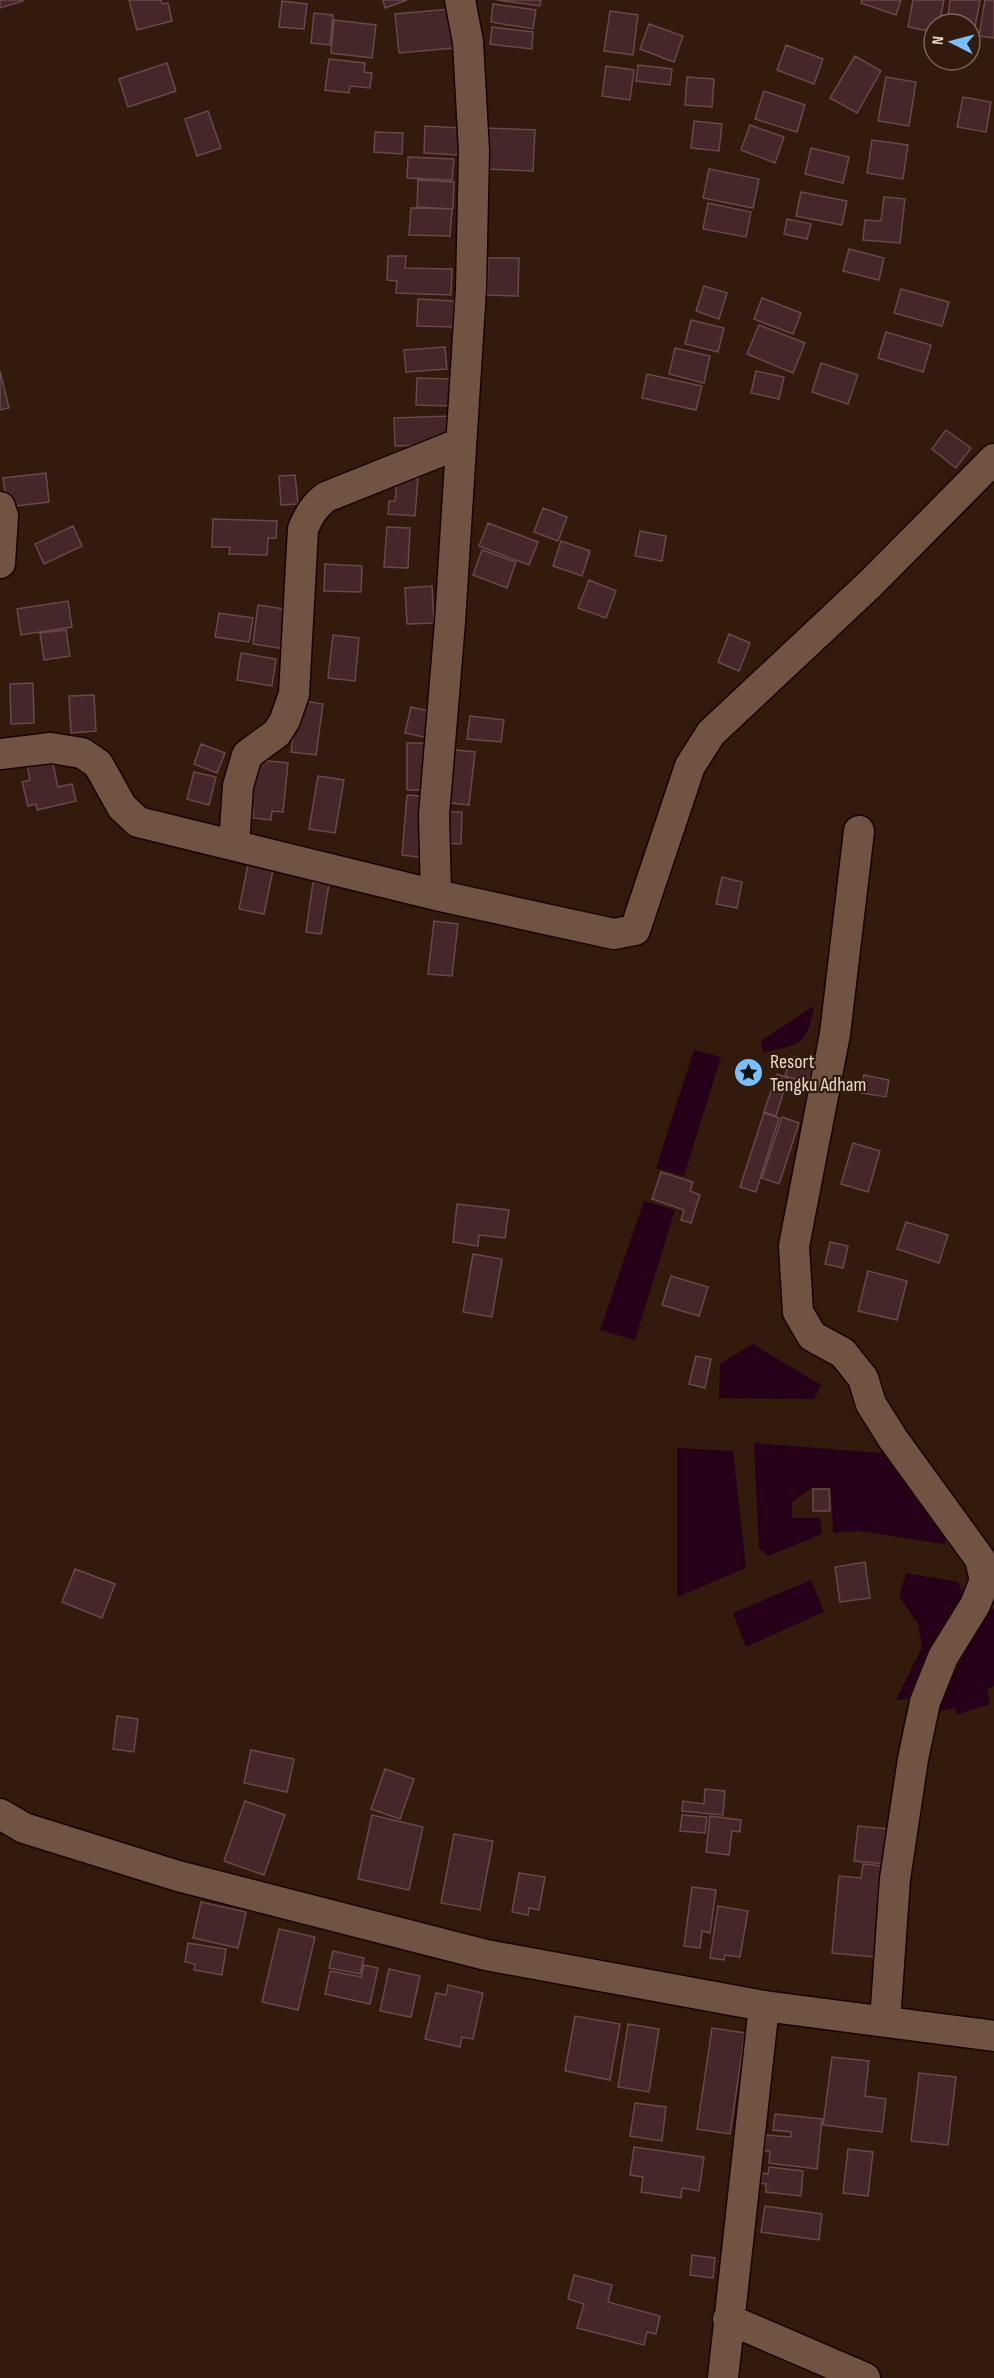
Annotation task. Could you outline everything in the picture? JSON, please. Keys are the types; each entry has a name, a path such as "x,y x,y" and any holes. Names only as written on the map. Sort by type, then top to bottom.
{"street":[{"path":"436,895 434,815 450,622 471,289 474,151 468,42 460,0"},
{"path":"234,845 238,786 247,755 277,733 285,720 294,694 303,529 308,516 315,505 326,496 461,443"},
{"path":"0,754 51,748 82,753 98,764 122,807 138,822 436,895 614,934 635,930 690,766 711,733 870,584 994,459"},
{"path":"0,507 3,516 0,563"},
{"path":"859,831 835,1034 795,1246 798,1312 813,1336 843,1353 863,1378 871,1404 893,1439 980,1559 985,1580 975,1605 943,1657 924,1702 895,1879 885,2021"},
{"path":"0,1814 24,1828 178,1876 475,1952 764,2006 994,2036"},
{"path":"723,2378 764,2006"},
{"path":"728,2319 865,2378"}],"shaded area":[{"path":"814,1006 808,1029 800,1041 794,1045 763,1053 761,1041"},
{"path":"694,1050 721,1057 684,1176 656,1168"},
{"path":"644,1201 675,1210 635,1340 600,1330"},
{"path":"753,1344 821,1385 814,1399 719,1398 720,1364"},
{"path":"754,1443 882,1453 946,1535 945,1544 859,1531 833,1533 831,1488 811,1488 792,1502 792,1518 820,1518 822,1534 768,1556 759,1548"},
{"path":"677,1448 733,1451 746,1568 677,1597"},
{"path":"906,1573 958,1582 965,1598 916,1698 896,1700 922,1647 918,1624 899,1596"},
{"path":"811,1580 824,1612 746,1647 733,1613"},
{"path":"989,1605 994,1610 994,1686 987,1690 990,1704 956,1715 956,1708 935,1712"}],"building":[{"path":"0,0 23,0 23,1 0,8"},
{"path":"129,0 161,0 162,4 168,3 172,21 137,30"},
{"path":"383,0 407,0 385,8"},
{"path":"497,0 541,0 540,6"},
{"path":"862,0 901,0 896,15 861,3"},
{"path":"913,0 944,0 942,12 922,12 922,30 908,27"},
{"path":"950,0 980,0 978,12 948,12"},
{"path":"985,0 994,0 994,38 982,36"},
{"path":"282,1 307,4 304,29 279,27"},
{"path":"493,4 536,10 533,29 491,22"},
{"path":"450,9 454,48 399,53 395,14"},
{"path":"610,11 638,15 633,55 604,51"},
{"path":"314,13 333,15 330,45 311,43"},
{"path":"334,20 376,25 372,58 331,53"},
{"path":"649,24 683,36 674,62 640,49"},
{"path":"492,27 533,32 532,49 490,44"},
{"path":"786,45 823,59 814,84 777,70"},
{"path":"855,56 881,71 857,113 830,98"},
{"path":"329,59 365,63 364,72 372,73 370,88 350,86 349,93 325,90"},
{"path":"167,63 176,91 128,107 119,79"},
{"path":"638,65 672,69 670,85 636,81"},
{"path":"606,66 634,70 630,100 602,96"},
{"path":"687,77 714,79 712,107 685,105"},
{"path":"886,77 916,82 909,126 878,121"},
{"path":"764,91 805,105 797,132 755,119"},
{"path":"963,97 991,102 986,132 957,127"},
{"path":"208,111 221,148 197,156 185,119"},
{"path":"694,121 722,124 719,151 691,148"},
{"path":"750,125 784,137 775,163 741,150"},
{"path":"425,126 462,128 460,155 424,153"},
{"path":"488,128 535,130 533,171 486,169"},
{"path":"375,132 403,133 402,154 374,152"},
{"path":"872,140 908,145 903,179 867,173"},
{"path":"811,148 849,157 843,183 805,174"},
{"path":"408,157 454,159 452,180 407,178"},
{"path":"709,169 759,179 753,208 703,198"},
{"path":"418,180 454,182 453,209 417,207"},
{"path":"801,192 847,201 842,225 796,216"},
{"path":"884,197 905,199 900,243 863,240 865,220 881,221"},
{"path":"708,203 751,212 746,237 703,229"},
{"path":"411,208 452,209 450,236 409,235"},
{"path":"787,219 811,224 807,239 784,234"},
{"path":"849,249 884,258 879,280 843,271"},
{"path":"388,256 406,256 405,268 452,269 451,295 396,293 397,281 387,280"},
{"path":"488,258 519,258 518,296 487,295"},
{"path":"704,286 727,293 719,319 696,311"},
{"path":"901,289 949,302 942,326 894,313"},
{"path":"762,298 801,313 793,334 754,319"},
{"path":"418,299 454,301 453,327 417,326"},
{"path":"691,320 724,328 718,352 685,344"},
{"path":"759,325 805,343 793,373 747,354"},
{"path":"886,332 931,345 923,372 878,358"},
{"path":"445,347 447,369 406,372 404,350"},
{"path":"675,348 710,356 704,383 669,374"},
{"path":"821,363 858,375 848,404 812,392"},
{"path":"0,371 9,408 0,410"},
{"path":"756,371 784,377 779,399 751,393"},
{"path":"647,374 702,386 696,410 642,398"},
{"path":"417,378 453,379 452,406 416,405"},
{"path":"450,416 451,444 395,446 394,418"},
{"path":"946,430 971,448 956,468 932,449"},
{"path":"46,473 49,502 7,507 3,478"},
{"path":"295,475 298,504 281,505 279,476"},
{"path":"397,477 418,478 415,516 388,514 389,501 395,501"},
{"path":"543,508 567,517 558,541 534,532"},
{"path":"213,519 277,521 276,538 268,538 267,555 229,554 230,547 212,547"},
{"path":"488,523 538,542 529,565 479,546"},
{"path":"73,526 82,546 44,564 35,544"},
{"path":"387,527 410,528 408,568 384,567"},
{"path":"640,531 666,536 662,561 635,556"},
{"path":"561,541 590,551 582,576 553,566"},
{"path":"482,550 516,562 507,588 473,575"},
{"path":"325,564 362,566 361,592 324,591"},
{"path":"589,580 616,591 606,618 578,608"},
{"path":"432,586 434,623 407,624 405,588"},
{"path":"68,601 72,627 21,635 17,609"},
{"path":"258,605 297,611 292,650 253,644"},
{"path":"219,613 253,618 249,642 215,637"},
{"path":"66,630 70,656 44,660 40,633"},
{"path":"729,634 750,643 739,671 718,662"},
{"path":"333,635 359,638 355,681 328,678"},
{"path":"241,653 276,659 272,686 237,680"},
{"path":"33,683 34,723 11,724 10,684"},
{"path":"94,695 96,731 71,733 69,696"},
{"path":"298,700 323,704 316,755 291,752"},
{"path":"411,707 439,713 433,739 405,733"},
{"path":"470,716 504,720 501,742 467,739"},
{"path":"407,743 434,743 434,790 407,790"},
{"path":"201,744 225,753 217,773 194,764"},
{"path":"447,749 475,752 469,805 441,802"},
{"path":"51,755 58,787 72,784 76,801 37,810 36,804 28,806 22,782 30,780 26,760"},
{"path":"250,759 288,763 283,812 272,811 271,820 253,818 253,810 245,809"},
{"path":"194,772 216,777 209,805 187,799"},
{"path":"318,776 344,780 335,833 309,829"},
{"path":"407,795 431,797 425,858 402,855"},
{"path":"444,812 462,812 461,844 443,843"},
{"path":"249,860 274,865 264,914 239,909"},
{"path":"722,877 742,882 737,908 716,904"},
{"path":"313,882 329,884 321,934 306,932"},
{"path":"434,921 458,924 452,976 428,974"},
{"path":"791,1056 815,1063 808,1083 785,1076"},
{"path":"777,1074 788,1078 776,1116 764,1112"},
{"path":"864,1075 889,1080 886,1097 861,1093"},
{"path":"764,1113 779,1118 756,1192 740,1187"},
{"path":"782,1117 799,1123 779,1184 762,1178"},
{"path":"853,1143 880,1151 868,1192 841,1184"},
{"path":"661,1172 693,1182 690,1191 700,1195 691,1223 681,1220 684,1210 652,1199"},
{"path":"457,1204 509,1210 505,1238 479,1235 478,1246 453,1242"},
{"path":"906,1222 948,1235 939,1263 897,1249"},
{"path":"830,1242 848,1246 843,1268 825,1264"},
{"path":"473,1254 502,1259 492,1317 463,1312"},
{"path":"868,1271 907,1281 897,1320 858,1311"},
{"path":"671,1276 708,1287 699,1316 662,1305"},
{"path":"696,1356 711,1359 705,1388 689,1384"},
{"path":"813,1489 829,1489 830,1511 813,1511"},
{"path":"865,1562 870,1598 840,1602 835,1567"},
{"path":"75,1569 115,1584 102,1618 62,1602"},
{"path":"117,1716 138,1719 134,1752 113,1749"},
{"path":"251,1750 294,1759 287,1792 244,1783"},
{"path":"385,1769 414,1779 400,1819 371,1809"},
{"path":"705,1789 725,1791 723,1815 682,1811 683,1801 704,1804"},
{"path":"245,1801 285,1815 264,1875 224,1861"},
{"path":"372,1815 423,1827 409,1890 358,1879"},
{"path":"682,1815 707,1817 705,1833 680,1831"},
{"path":"710,1816 741,1820 740,1832 732,1831 729,1855 706,1852"},
{"path":"858,1826 889,1829 886,1864 854,1861"},
{"path":"454,1834 493,1841 480,1910 441,1903"},
{"path":"863,1864 883,1866 875,1957 832,1953 839,1876 861,1878"},
{"path":"519,1873 545,1877 539,1910 529,1908 528,1915 512,1912"},
{"path":"692,1887 716,1890 710,1933 702,1931 700,1948 684,1946"},
{"path":"201,1902 246,1912 238,1948 193,1938"},
{"path":"718,1906 748,1911 740,1957 725,1955 724,1960 710,1958"},
{"path":"279,1929 315,1937 298,2010 262,2002"},
{"path":"188,1943 226,1949 222,1975 194,1970 195,1964 185,1962"},
{"path":"333,1951 364,1958 360,1974 329,1968"},
{"path":"364,1965 378,1968 370,2004 325,1994 330,1971 361,1977"},
{"path":"389,1969 420,1976 411,2017 380,2011"},
{"path":"448,1985 483,1993 473,2039 462,2037 460,2047 425,2039 436,1993 446,1995"},
{"path":"575,2016 620,2024 610,2080 565,2071"},
{"path":"628,2024 659,2029 649,2092 618,2087"},
{"path":"712,2028 745,2033 730,2134 697,2129"},
{"path":"832,2057 869,2061 865,2096 886,2099 882,2132 823,2125"},
{"path":"919,2073 956,2077 948,2145 911,2141"},
{"path":"635,2103 666,2107 662,2141 630,2136"},
{"path":"775,2114 822,2119 817,2169 769,2163 770,2151 764,2151 766,2135 791,2137 791,2132 773,2130"},
{"path":"634,2147 704,2157 699,2191 682,2188 681,2198 641,2192 643,2177 630,2175"},
{"path":"848,2149 873,2152 868,2196 843,2193"},
{"path":"769,2167 803,2171 801,2196 766,2192 766,2184 756,2183 757,2172 768,2174"},
{"path":"765,2206 822,2214 819,2240 761,2232"},
{"path":"692,2255 715,2258 713,2278 690,2275"},
{"path":"574,2275 612,2285 608,2302 660,2316 656,2334 647,2332 644,2345 577,2328 584,2304 568,2299"}],"place":[{"name":"Resort Tengku Adham","path":"749,1073"}]}
